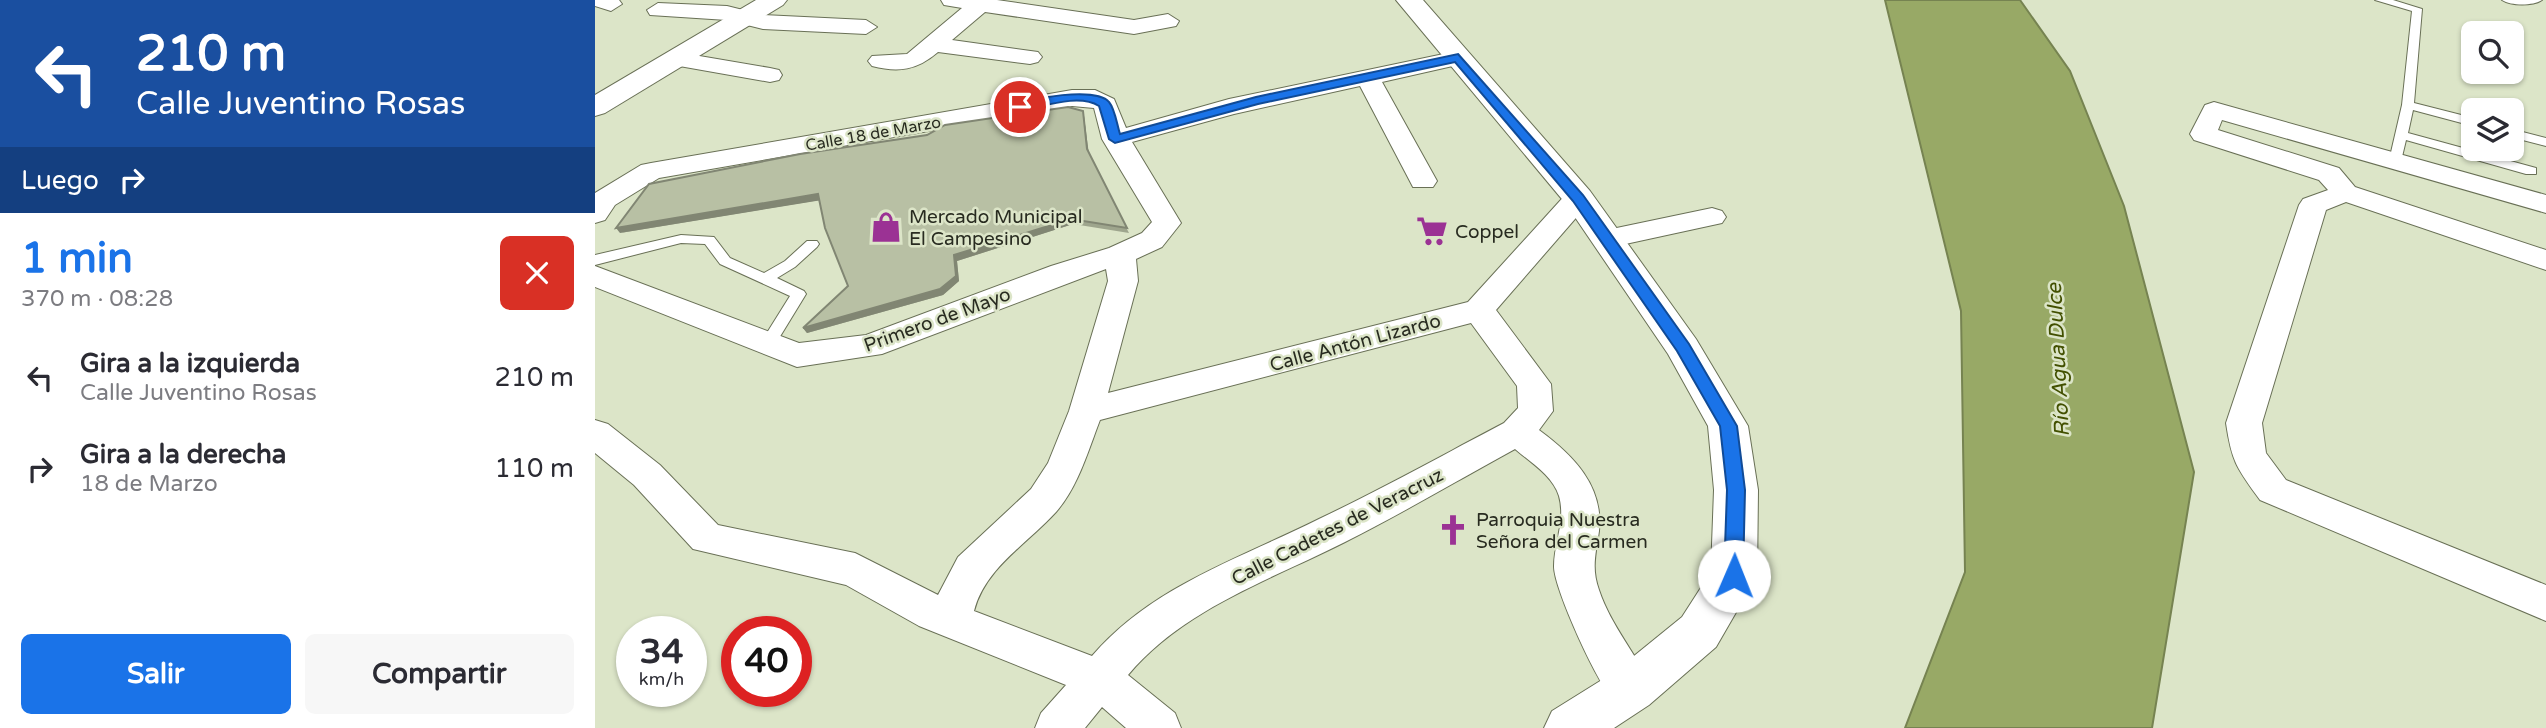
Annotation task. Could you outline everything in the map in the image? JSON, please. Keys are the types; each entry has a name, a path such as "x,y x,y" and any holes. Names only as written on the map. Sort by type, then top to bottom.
{"street":[{"path":"595,107 773,0"},
{"path":"952,0 982,2 1134,27 1168,21"},
{"path":"1409,0 1578,198 1683,348 1728,426 1736,490 1734,576 1699,632 1631,690 1570,728"},
{"path":"880,61 913,61 982,2"},
{"path":"658,10 750,16 763,22 866,27"},
{"path":"933,44 1030,57"},
{"path":"1115,139 1230,107 1458,58"},
{"path":"676,59 770,75"},
{"path":"1367,76 1423,181"},
{"name":"Calle 18 de Marzo","path":"599,204 652,171 1072,98 1095,98 1105,104 1115,139"},
{"path":"2546,204 2398,148 2338,145 2214,110 2203,134 2546,260"},
{"name":"Primero de Mayo","path":"595,276 797,355 870,346 1062,273 1120,255 1152,240 1167,223 1129,168 1115,139"},
{"path":"2338,145 2337,183 2313,205 2244,423 2249,457 2273,490 2546,603"},
{"path":"1479,310 1578,198"},
{"path":"1608,239 1712,217"},
{"path":"951,620 958,595 972,569 1044,500 1064,468 1086,411 1123,281 1120,255"},
{"name":"Calle Antón Lizardo","path":"1086,411 1479,310"},
{"name":"Calle Cadetes de Veracruz","path":"1050,725 1099,678 1129,643 1185,601 1334,530 1517,432 1536,411 1534,384 1479,310"},
{"path":"1517,432 1563,468 1578,495 1580,527 1573,570 1587,612 1631,690"},
{"path":"595,433 647,475 707,538 855,570 951,620 1099,678 1159,728"}],"lane":[{"path":"2380,0 2417,9 2408,105 2398,148 2531,171"},
{"path":"2507,0 2537,0"},
{"path":"2408,105 2461,119"},
{"path":"2524,136 2546,142"},
{"path":"595,261 681,239 709,240 725,261 799,295 768,344"},
{"path":"763,280 790,264 811,244"}],"water":[{"name":"Río Agua Dulce","path":"1885,0 2020,0 2070,71 2124,206 2194,472 2152,728 1905,728 1965,572 1961,311"}],"building":[{"path":"1068,107 1083,111 1087,149 1127,228 1071,219 954,255 956,276 940,289 803,328 848,286 825,228 818,194 616,228 649,184 800,154 927,135 945,125"}],"place":[{"name":"Mercado Municipal El Campesino","path":"886,227"},
{"name":"Coppel","path":"1432,231"},
{"name":"Parroquia Nuestra Señora del Carmen","path":"1453,530"}],"route":[{"path":"1020,107 1072,98 1095,98 1105,104 1115,139 1230,107 1458,58 1578,198 1683,348 1728,426 1736,490 1734,576"}]}
